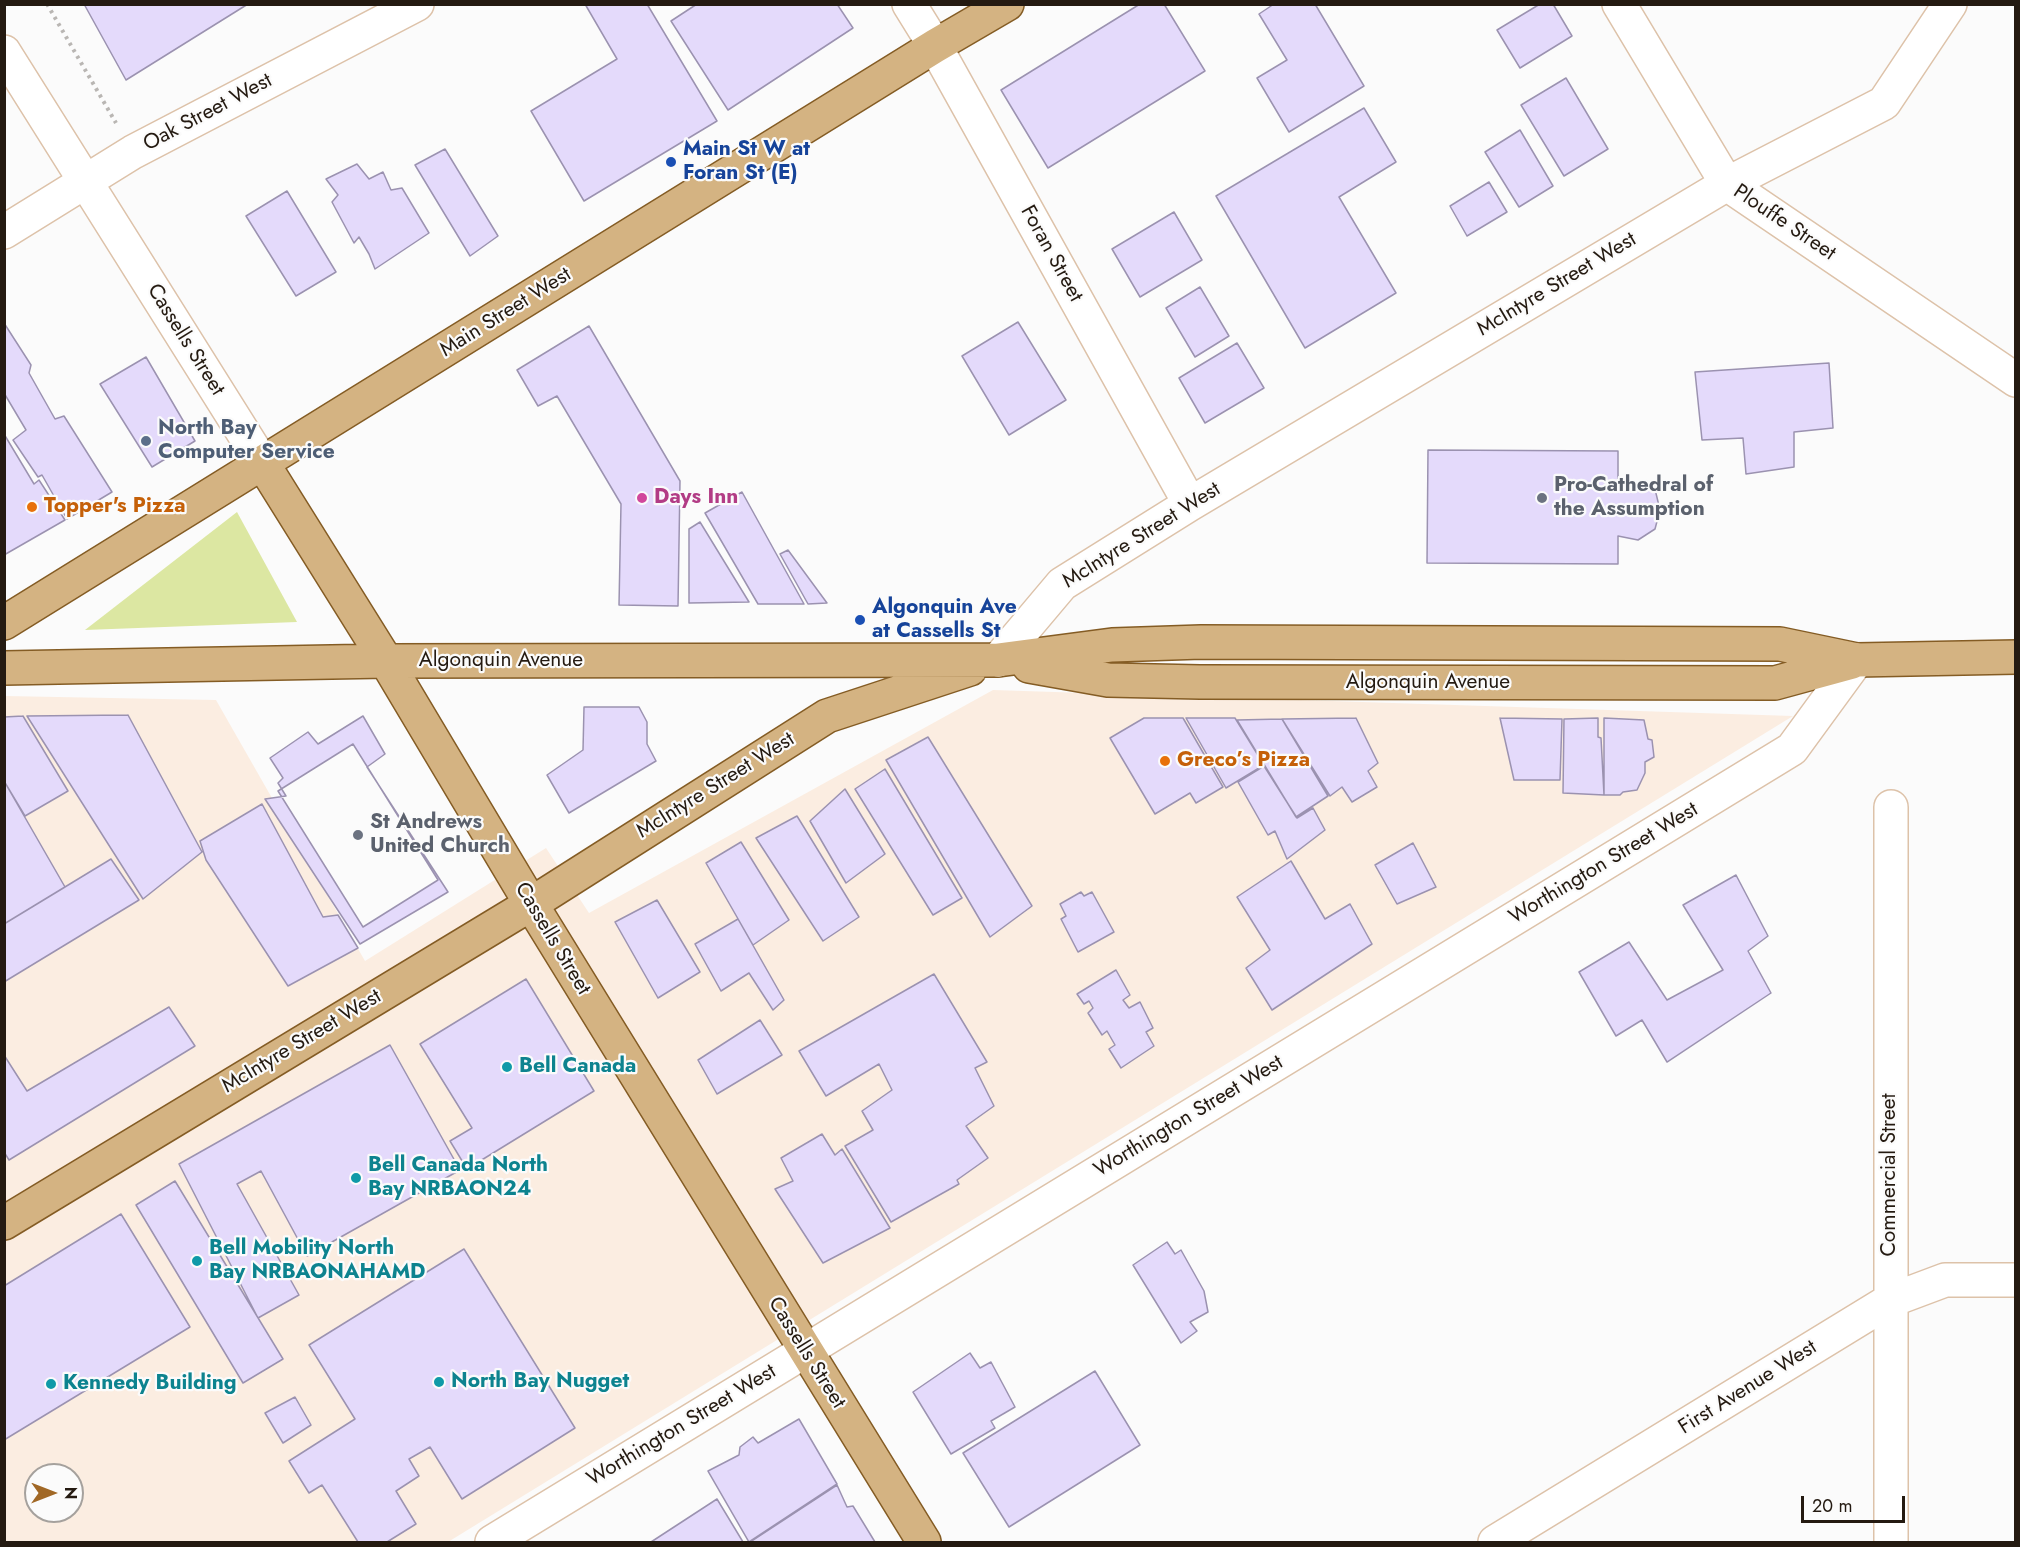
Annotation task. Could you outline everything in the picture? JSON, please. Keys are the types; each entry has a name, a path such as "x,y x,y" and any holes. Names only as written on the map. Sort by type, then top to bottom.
{"main road":[{"name":"Main Street West","path":"4,623 935,46 1007,4"},
{"name":"Cassells Street","path":"263,464 386,661 531,904 924,1542"},
{"name":"Algonquin Avenue","path":"4,668 386,661 998,660 1119,680 1775,683 1857,660 2016,657"},
{"name":"McIntyre Street West","path":"4,1223 531,904 827,716 998,660"}],"street":[{"name":"Oak Street West","path":"4,232 133,152 417,4"},
{"name":"Foran Street","path":"909,4 935,46 1190,504"},
{"name":"Plouffe Street","path":"1619,4 1727,184 2016,380"},
{"name":"McIntyre Street West","path":"998,660 1062,584 1190,504 1727,184 1884,103 1950,4"},
{"name":"Cassells Street","path":"4,52 263,464"},
{"name":"Worthington Street West","path":"492,1542 1792,749 1857,660"},
{"name":"Commercial Street","path":"1891,807 1889,1301 1891,1542"},
{"name":"First Avenue West","path":"1495,1542 1889,1301 1945,1280 2016,1280"}],"path":[{"path":"47,4 133,152"}],"shaded area":[{"path":"993,690 1793,716 448,1542 5,1542 5,696 216,700 365,961 546,848 589,913"}],"green space":[{"path":"237,512 297,622 85,630"}],"building":[{"path":"84,4 248,4 126,80"},
{"path":"585,4 647,4 717,121 584,201 531,111 617,59"},
{"path":"697,4 837,4 853,28 728,110 671,21"},
{"path":"1140,4 1164,4 1205,71 1048,168 1001,90"},
{"path":"1274,4 1315,4 1364,86 1289,132 1257,78 1287,60 1259,14"},
{"path":"1540,4 1553,4 1572,36 1520,68 1497,30"},
{"path":"1566,78 1608,149 1564,176 1521,105"},
{"path":"1364,108 1396,162 1339,197 1396,293 1305,348 1216,196"},
{"path":"1520,130 1553,186 1519,207 1485,152"},
{"path":"445,149 498,236 470,256 415,165"},
{"path":"357,164 369,179 383,172 391,190 402,188 429,233 375,269 359,237 354,243 332,202 338,195 326,179"},
{"path":"1489,182 1507,212 1467,236 1450,206"},
{"path":"287,191 336,272 296,296 246,216"},
{"path":"1174,212 1202,260 1140,297 1112,249"},
{"path":"1200,287 1229,336 1195,357 1166,308"},
{"path":"1018,322 1066,400 1009,435 962,356"},
{"path":"4,323 31,365 29,373 55,419 64,416 112,492 67,519 42,475 38,477 13,440 26,430 4,393"},
{"path":"589,326 680,481 678,606 619,605 621,504 557,396 538,406 517,370"},
{"path":"1237,343 1264,388 1205,423 1179,378"},
{"path":"146,357 195,441 152,467 100,384"},
{"path":"1829,363 1833,428 1794,432 1794,467 1746,474 1743,438 1702,440 1695,372"},
{"path":"4,434 34,484 39,480 65,520 4,555"},
{"name":"Pro-Cathedral of the Assumption","path":"1428,450 1618,451 1618,486 1640,482 1654,485 1660,510 1655,529 1638,540 1618,536 1618,564 1427,563"},
{"path":"742,492 804,604 758,604 705,513"},
{"path":"700,522 749,602 689,603 689,529"},
{"path":"788,550 827,603 808,604 780,554"},
{"path":"584,707 639,707 647,722 647,744 656,761 569,813 547,775 583,750"},
{"path":"128,715 202,852 143,899 27,716"},
{"path":"23,716 68,791 25,816 4,781 4,717"},
{"name":"St Andrews United Church","path":"363,716 385,754 367,767 448,892 360,944 265,799 286,796 278,783 283,778 270,758 308,732 318,744"},
{"path":"1144,718 1183,718 1223,787 1196,803 1190,793 1155,814 1110,738"},
{"path":"1186,718 1235,718 1264,765 1226,788"},
{"path":"1356,718 1378,763 1368,771 1377,787 1352,802 1342,787 1330,796 1282,719"},
{"path":"1500,718 1562,719 1560,780 1514,780"},
{"path":"1598,718 1604,795 1563,793 1564,719"},
{"path":"1604,718 1644,720 1648,739 1652,740 1654,757 1645,762 1645,773 1637,790 1623,792 1620,795 1604,795"},
{"path":"1282,719 1328,796 1296,817 1237,720"},
{"path":"928,737 1032,906 990,937 886,760"},
{"name":"St Andrews United Church","path":"353,744 438,880 363,927 278,791"},
{"path":"1264,766 1297,818 1313,808 1325,830 1287,859 1275,831 1268,835 1238,782"},
{"path":"885,769 962,898 933,915 855,789"},
{"path":"4,781 65,887 4,924"},
{"path":"845,789 885,854 846,883 810,821"},
{"path":"262,804 323,917 338,915 358,948 288,986 206,860 200,841"},
{"path":"797,816 859,917 823,941 756,838"},
{"path":"741,842 789,920 753,945 706,863"},
{"path":"1413,843 1436,887 1397,904 1375,865"},
{"path":"111,859 139,900 4,982 4,924"},
{"path":"1291,861 1325,919 1350,904 1372,944 1272,1010 1246,968 1270,950 1237,897"},
{"path":"1736,875 1768,936 1748,951 1771,993 1667,1062 1642,1020 1616,1036 1579,972 1629,942 1667,1000 1723,970 1683,905"},
{"path":"1081,892 1084,896 1092,892 1114,932 1078,952 1061,919 1066,916 1060,904"},
{"path":"657,900 700,972 658,998 615,922"},
{"path":"738,919 784,1000 773,1010 749,973 721,991 695,944"},
{"path":"1116,970 1130,995 1123,1000 1129,1008 1140,1002 1153,1028 1146,1032 1154,1046 1121,1068 1109,1049 1115,1045 1107,1031 1102,1035 1088,1013 1093,1008 1089,1001 1084,1004 1077,994"},
{"path":"934,974 987,1062 975,1068 994,1106 966,1126 988,1158 957,1180 959,1184 891,1222 845,1146 873,1130 862,1111 892,1090 879,1064 826,1096 799,1051"},
{"name":"Bell Canada","path":"526,979 594,1091 467,1169 450,1141 472,1128 420,1044"},
{"path":"169,1007 195,1046 9,1160 4,1152 4,1055 27,1091"},
{"path":"760,1020 782,1055 717,1094 698,1060"},
{"name":"Bell Canada North Bay NRBAON24","path":"390,1045 460,1170 307,1256 261,1171 237,1184 299,1295 258,1318 179,1164"},
{"path":"822,1134 835,1155 842,1149 890,1228 823,1263 775,1189 793,1181 781,1158"},
{"name":"Bell Mobility North Bay NRBAONAHAMD","path":"175,1181 283,1359 243,1383 136,1205"},
{"name":"Kennedy Building","path":"121,1214 190,1327 4,1440 4,1286"},
{"path":"1167,1242 1175,1254 1181,1250 1204,1291 1208,1312 1190,1322 1197,1331 1181,1343 1133,1265"},
{"name":"North Bay Nugget","path":"464,1249 575,1428 462,1499 430,1447 409,1459 419,1476 396,1491 416,1524 387,1542 358,1542 322,1485 309,1493 289,1461 355,1419 309,1345"},
{"path":"970,1353 980,1368 991,1362 1015,1407 991,1421 995,1428 951,1454 913,1392"},
{"path":"1095,1371 1140,1445 1009,1527 963,1453"},
{"path":"295,1397 311,1425 283,1443 265,1413"},
{"path":"799,1419 837,1484 749,1542 708,1471 739,1455 740,1447 753,1437 758,1443"},
{"path":"837,1485 847,1507 853,1506 875,1542 750,1542"},
{"path":"717,1499 743,1542 651,1542"}],"place":[{"name":"Main St W at Foran St (E)","path":"671,162"},
{"name":"North Bay Computer Service","path":"146,441"},
{"name":"Days Inn","path":"642,498"},
{"name":"Pro-Cathedral of the Assumption","path":"1542,498"},
{"name":"Topper's Pizza","path":"32,507"},
{"name":"Algonquin Ave at Cassells St","path":"860,620"},
{"name":"Greco’s Pizza","path":"1165,761"},
{"name":"St Andrews United Church","path":"358,835"},
{"name":"Bell Canada","path":"507,1067"},
{"name":"Bell Canada North Bay NRBAON24","path":"356,1178"},
{"name":"Bell Mobility North Bay NRBAONAHAMD","path":"197,1261"},
{"name":"North Bay Nugget","path":"439,1382"},
{"name":"Kennedy Building","path":"51,1384"}]}
